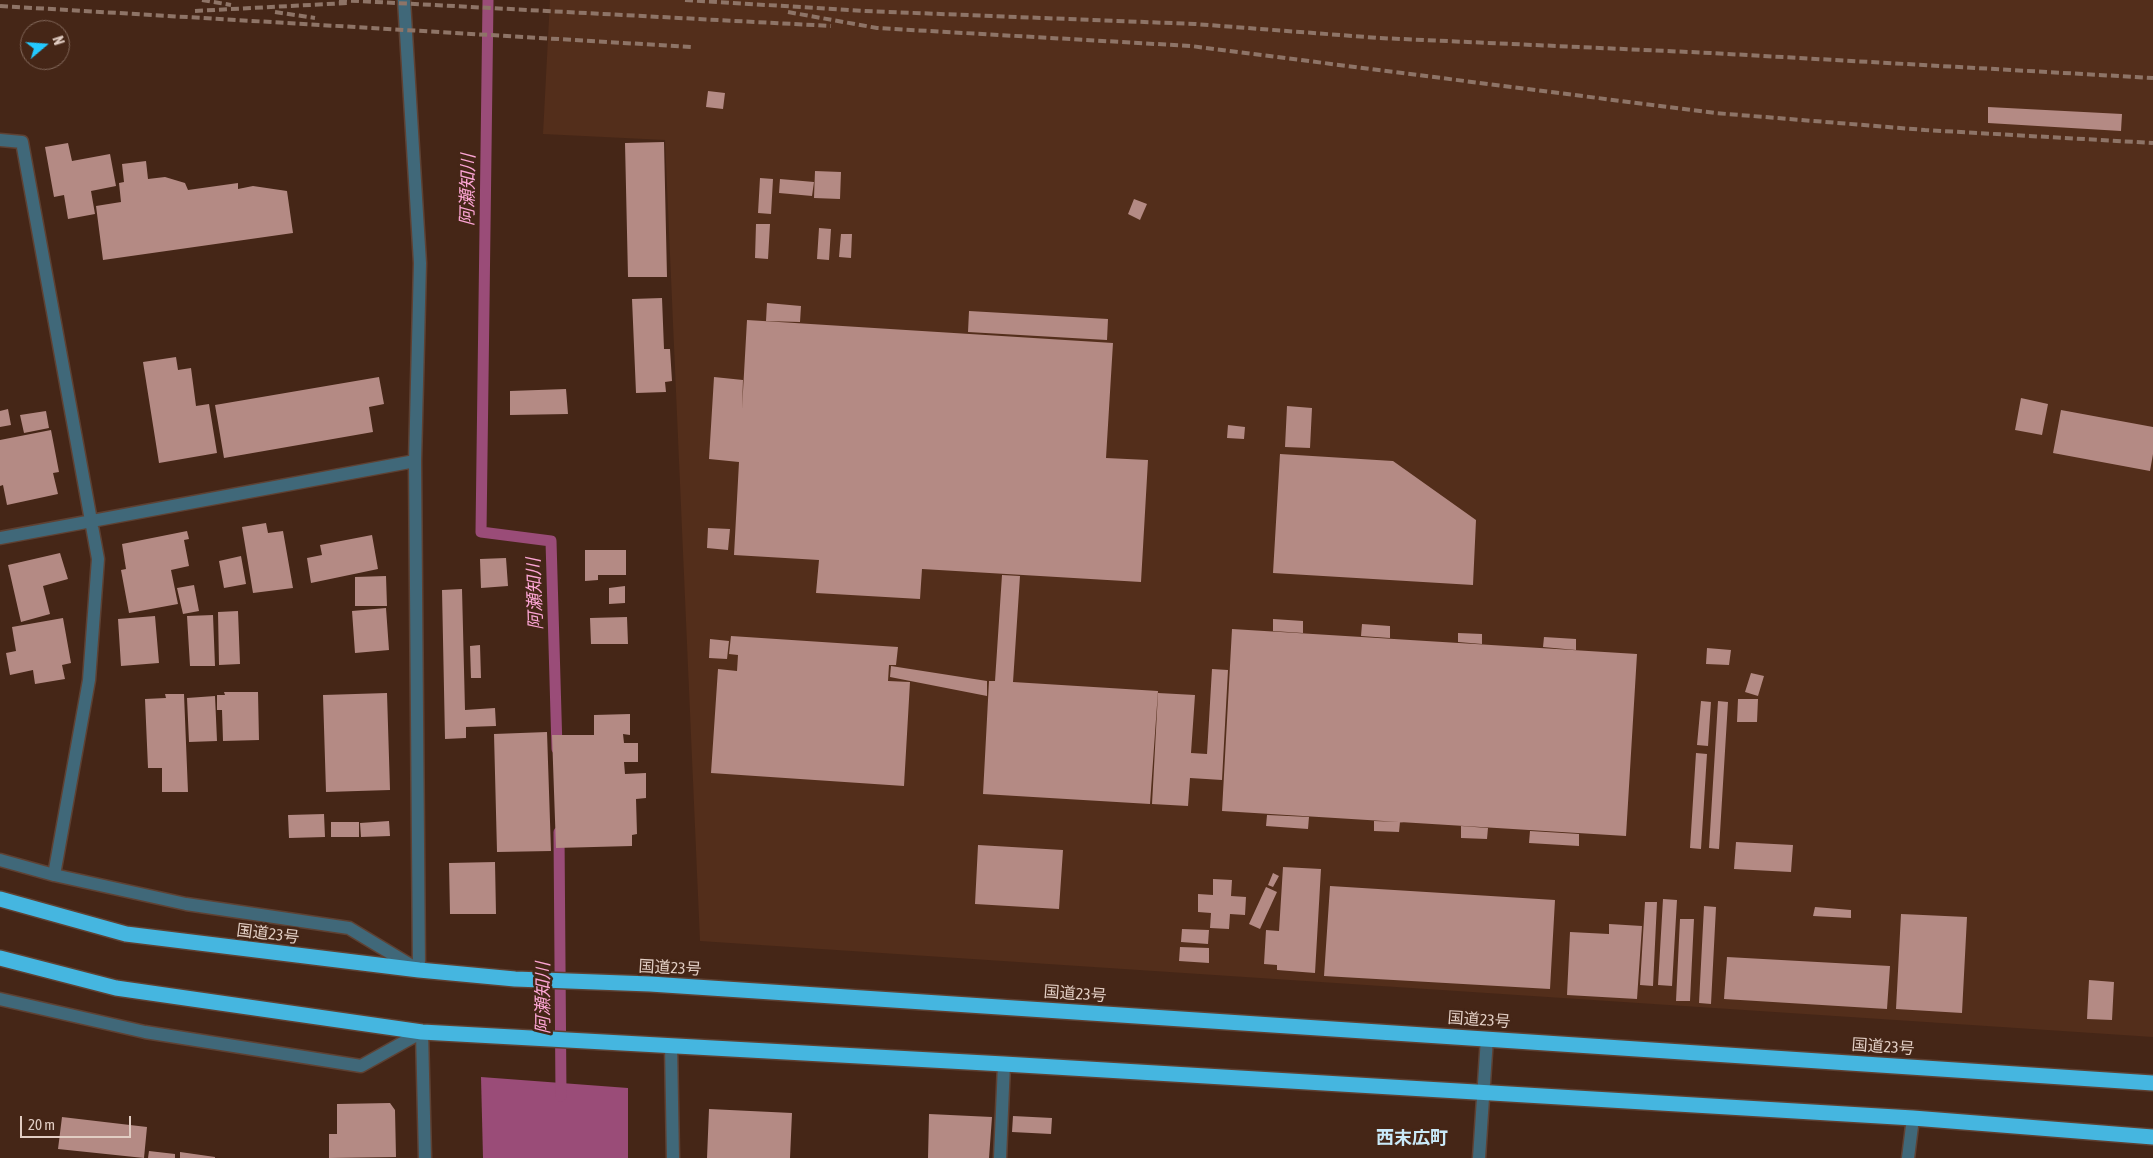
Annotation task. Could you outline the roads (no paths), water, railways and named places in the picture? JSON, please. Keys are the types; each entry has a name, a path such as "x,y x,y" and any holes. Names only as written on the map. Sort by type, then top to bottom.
{"highway":[{"name":"国道23号","path":"0,900 126,934 419,970 516,979 650,984 2153,1083"},
{"path":"0,958 116,988 422,1032 1004,1064 1913,1118 2153,1137"}],"street":[{"path":"404,0 420,263 415,462 419,970"},
{"path":"0,140 22,142 98,558 89,680 54,875"},
{"path":"0,538 415,462"},
{"path":"0,860 54,875 186,904 349,928 419,970"},
{"path":"0,998 144,1032 361,1066 422,1032 425,1158"},
{"path":"1479,1158 1487,1038"},
{"path":"671,1045 673,1158"},
{"path":"1000,1158 1004,1064"},
{"path":"1908,1158 1913,1118"}],"waterway":[{"name":"阿瀬知川","path":"488,0 481,532 551,541 557,749"},
{"name":"阿瀬知川","path":"559,832 561,1096"}],"railway":[{"path":"202,0 231,5"},
{"path":"339,0 831,26"},
{"path":"685,0 865,11 1195,24 1379,38 1711,53 2153,78"},
{"path":"195,11 347,3"},
{"path":"0,6 692,47"},
{"path":"275,12 315,18"},
{"path":"788,12 877,28 1191,46 1715,113 1925,130 2153,143"}],"district":[{"name":"西末広町","path":"1412,1138"}]}
